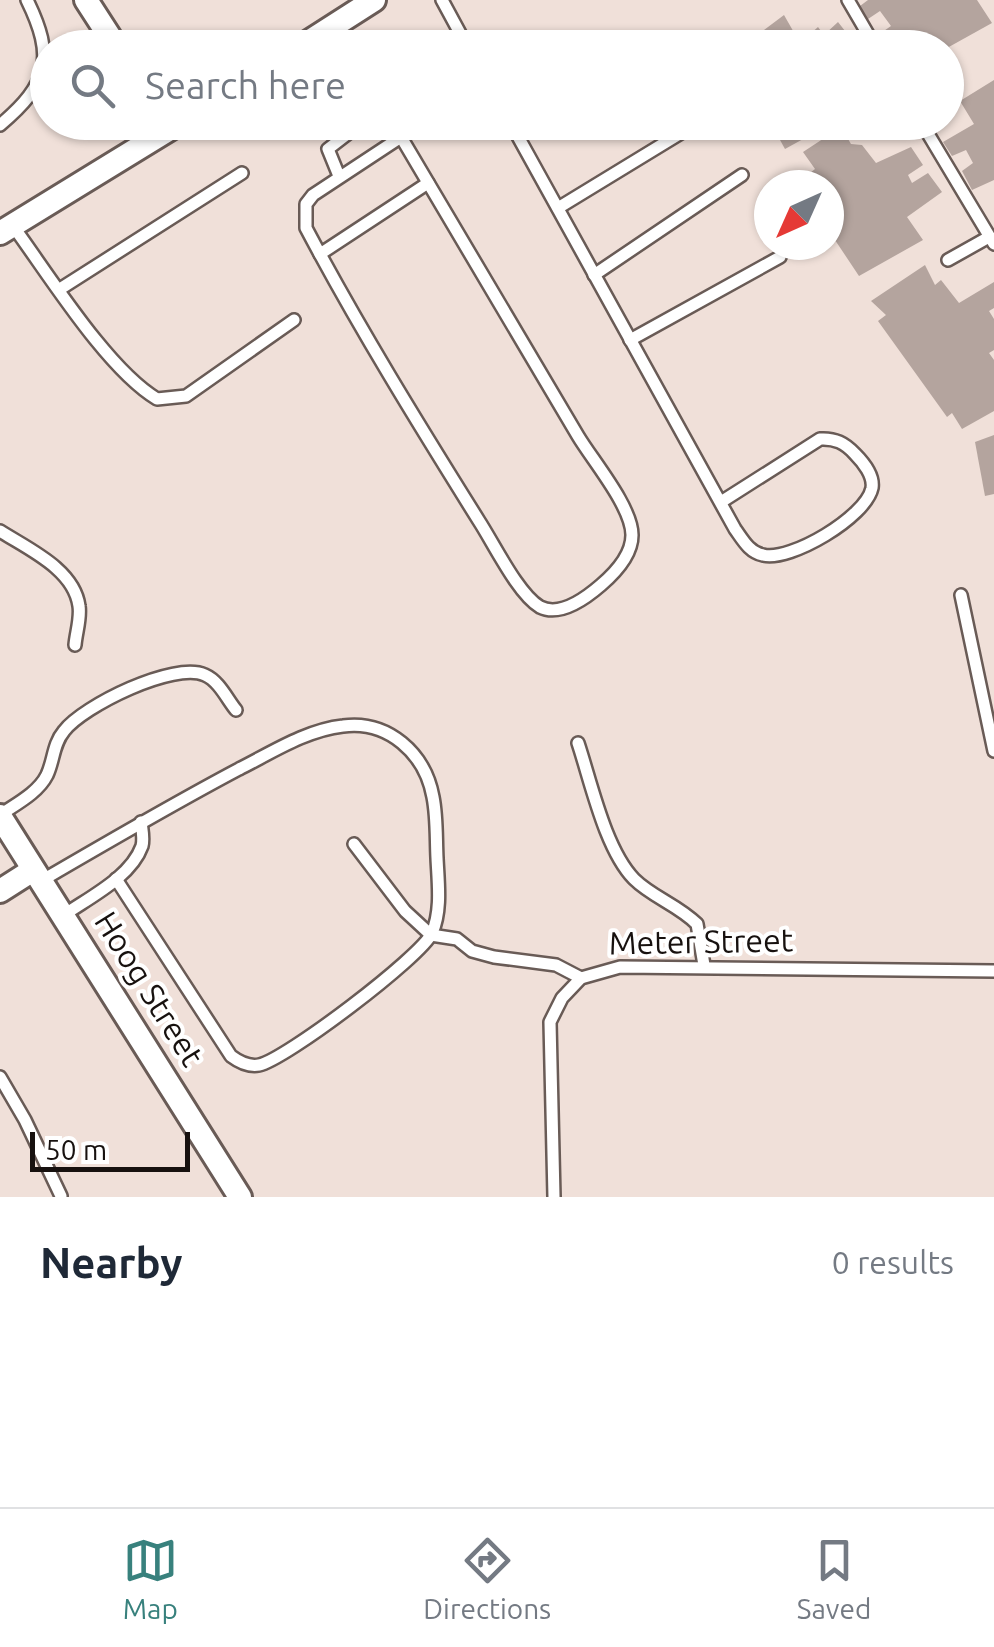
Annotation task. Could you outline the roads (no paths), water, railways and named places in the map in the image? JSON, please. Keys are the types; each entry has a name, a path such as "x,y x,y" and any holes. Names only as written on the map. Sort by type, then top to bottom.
{"street":[{"path":"86,0 105,30"},
{"path":"326,30 374,0"},
{"path":"6,230 148,140"},
{"name":"Hoog Street","path":"0,816 240,1197"},
{"path":"0,892 37,876"}],"lane":[{"path":"27,0 42,30"},
{"path":"442,0 458,30"},
{"path":"848,0 866,30"},
{"path":"335,24 338,30"},
{"path":"0,125 30,97"},
{"path":"339,176 328,150 340,140"},
{"path":"395,140 339,176 306,204 306,228 394,384 528,596 552,611 566,608 600,586 628,552 632,537 627,514 402,140"},
{"path":"520,140 630,340 721,502 749,548 767,556 809,544 855,512 868,496 871,479 846,446 836,440 820,439 721,502"},
{"path":"558,208 669,140"},
{"path":"932,140 991,240 948,260"},
{"path":"60,289 242,173"},
{"path":"594,275 742,175"},
{"path":"320,254 428,183"},
{"path":"6,230 60,289 129,378 157,399 186,396 294,320"},
{"path":"630,340 773,260"},
{"path":"0,531 54,567 74,591 79,612 74,645"},
{"path":"961,596 994,751"},
{"path":"0,816 40,785 65,729 76,718 141,684 188,673 204,674 236,710"},
{"path":"37,876 248,764 315,733 340,726 365,724 384,728 402,741 417,760 433,794 438,894 431,934 398,972 269,1062 253,1066 231,1056 116,878"},
{"path":"578,743 606,829 625,868 643,886 697,924 704,966"},
{"path":"64,915 116,878 142,845 142,822"},
{"path":"354,844 405,911 431,934 456,939 472,951 556,966 581,978"},
{"name":"Meter Street","path":"554,1197 550,1022 562,998 581,978 620,967 994,970"},
{"path":"0,1077 61,1196"}]}
